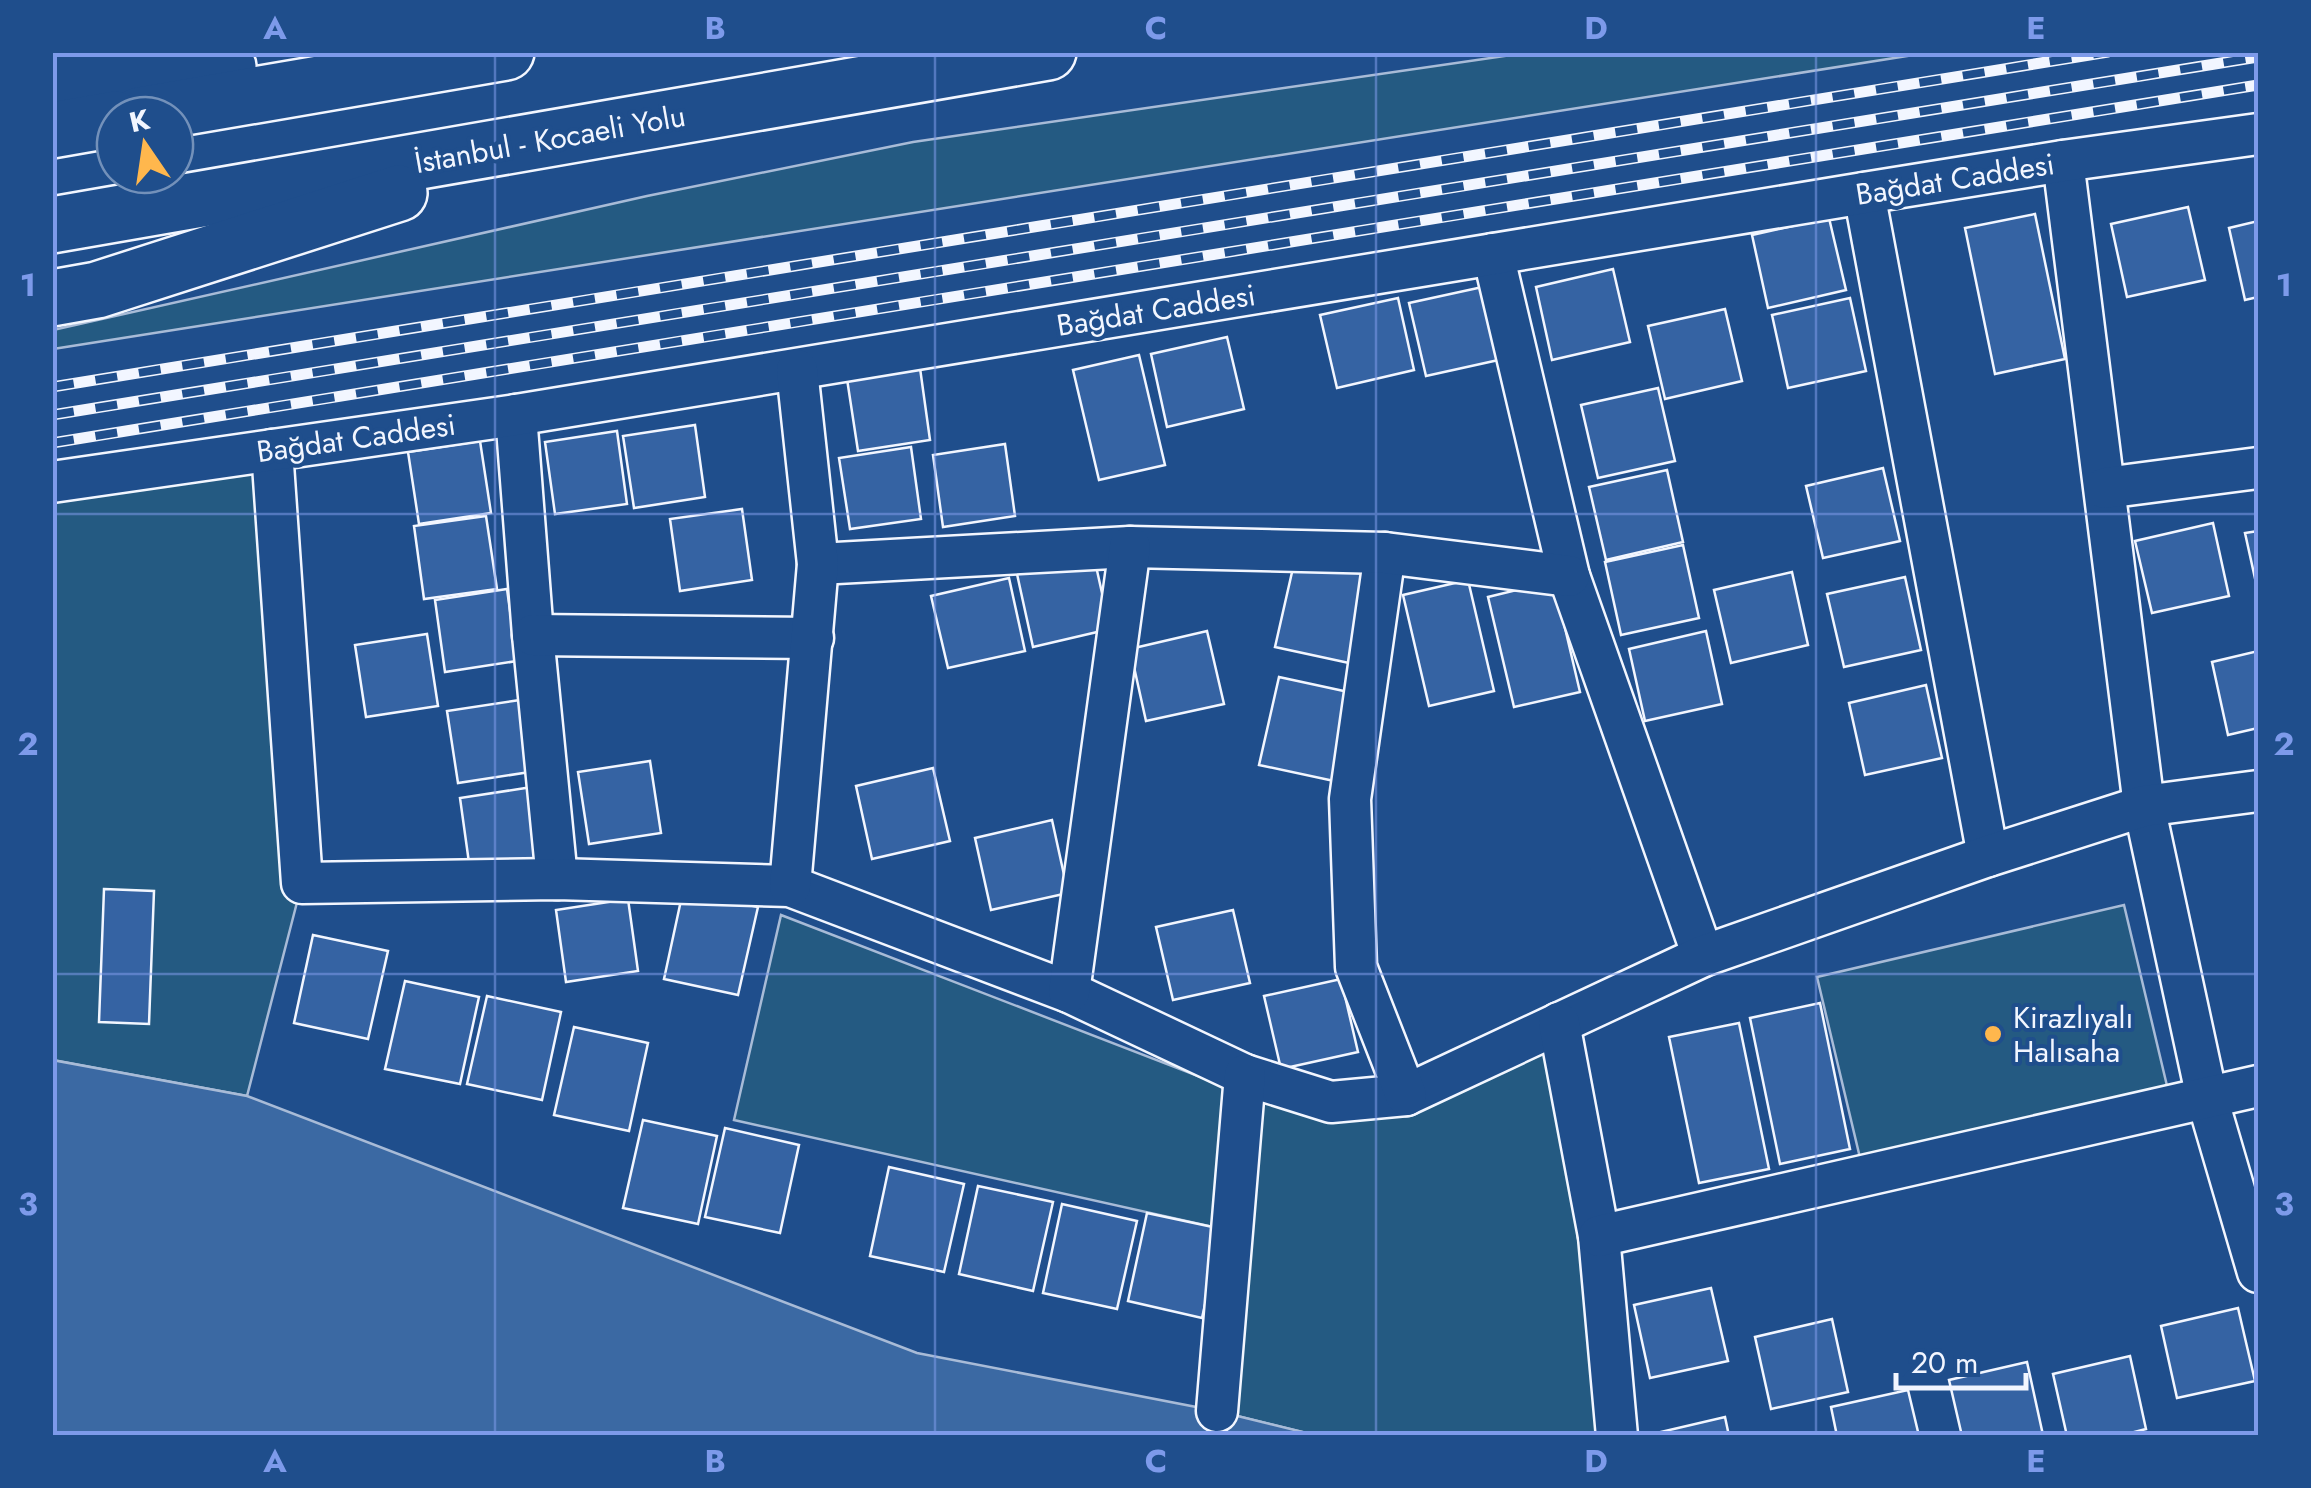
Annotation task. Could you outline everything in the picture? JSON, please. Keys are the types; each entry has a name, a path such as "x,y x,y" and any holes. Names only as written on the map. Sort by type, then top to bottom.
{"highway":[{"path":"52,82 415,52"},
{"path":"195,105 506,52"},
{"name":"İstanbul - Kocaeli Yolu","path":"52,225 1048,52"},
{"path":"52,130 95,122"},
{"path":"52,298 97,290 592,131"}],"street":[{"name":"Bağdat Caddesi","path":"52,482 516,415 1864,193 2258,134"},
{"path":"2064,161 2144,806 2207,1098 2258,1272"},
{"path":"1864,193 1988,856"},
{"path":"1493,254 1569,576 1703,956"},
{"path":"790,886 818,564 796,370"},
{"path":"516,415 532,635 558,879"},
{"path":"272,450 302,883 558,879 790,886 1069,992 1245,1075 1330,1102 1406,1095 1703,956 1988,856 2144,806 2258,790"},
{"path":"2105,488 2258,468"},
{"path":"818,564 1130,547 1385,552 1569,576"},
{"path":"1069,992 1130,547"},
{"path":"1385,552 1350,798 1356,967 1406,1095"},
{"path":"532,635 813,638"},
{"path":"1559,1023 1600,1236 1618,1436"},
{"path":"1217,1410 1245,1075"},
{"path":"1600,1236 2258,1086"}],"shaded area":[{"path":"1525,53 1926,53 53,349 53,330 647,196 913,142"},
{"path":"272,450 302,883 247,1096 53,1060 52,482"},
{"name":"Kirazlıyalı Halısaha","path":"2124,905 2168,1090 1861,1162 1817,977"},
{"path":"781,915 1224,1086 1222,1229 734,1120"},
{"path":"1559,1023 1617,1435 1314,1435 1217,1411 1245,1075 1331,1102"},
{"path":"52,1060 247,1096 917,1353 1217,1411 1315,1435 53,1435"}],"building":[{"path":"2188,207 2205,280 2127,297 2111,224"},
{"path":"2035,214 2065,359 1995,374 1965,228"},
{"path":"1829,218 1846,290 1768,308 1752,235"},
{"path":"2258,221 2258,297 2245,300 2229,228"},
{"path":"1613,269 1630,342 1552,360 1536,287"},
{"path":"1487,286 1503,359 1426,376 1409,303"},
{"path":"1398,298 1414,370 1337,388 1320,315"},
{"path":"1850,298 1866,371 1788,388 1772,315"},
{"path":"1725,309 1742,381 1665,399 1648,326"},
{"path":"1227,337 1244,409 1167,427 1151,354"},
{"path":"1139,355 1165,465 1099,480 1073,370"},
{"path":"920,368 930,440 858,451 847,379"},
{"path":"1658,388 1675,461 1598,478 1581,405"},
{"path":"695,425 705,497 634,508 623,436"},
{"path":"617,431 627,504 555,514 545,442"},
{"path":"480,441 491,513 419,524 408,452"},
{"path":"1005,444 1015,516 943,527 933,455"},
{"path":"911,447 921,519 850,529 839,458"},
{"path":"1883,468 1900,541 1823,558 1806,486"},
{"path":"1667,470 1683,542 1606,560 1589,487"},
{"path":"742,509 752,580 680,591 670,519"},
{"path":"486,516 497,589 424,599 414,526"},
{"path":"2213,523 2229,596 2152,613 2135,541"},
{"path":"2258,531 2258,592 2245,533"},
{"path":"1683,545 1699,618 1621,635 1605,562"},
{"path":"1094,557 1110,629 1033,647 1017,574"},
{"path":"1295,559 1369,575 1349,663 1275,647"},
{"path":"1792,572 1808,645 1731,663 1714,590"},
{"path":"1905,577 1921,650 1844,667 1827,594"},
{"path":"1009,578 1025,651 948,668 931,596"},
{"path":"1468,580 1494,691 1429,706 1403,595"},
{"path":"1554,581 1580,692 1514,707 1488,597"},
{"path":"507,589 517,661 445,672 435,600"},
{"path":"1207,631 1224,704 1146,721 1130,649"},
{"path":"1706,631 1722,704 1645,721 1629,649"},
{"path":"427,634 438,706 366,717 355,645"},
{"path":"2258,651 2258,728 2228,735 2212,662"},
{"path":"1279,677 1353,693 1334,781 1259,765"},
{"path":"1926,685 1942,758 1865,775 1849,703"},
{"path":"520,700 530,772 458,783 447,711"},
{"path":"650,761 661,833 589,844 578,772"},
{"path":"933,768 950,841 872,859 856,786"},
{"path":"532,787 542,860 470,870 460,798"},
{"path":"1052,820 1068,893 991,910 975,838"},
{"path":"104,889 154,891 149,1024 99,1022"},
{"path":"683,891 758,907 738,995 664,979"},
{"path":"628,899 638,971 566,982 556,910"},
{"path":"1233,910 1250,983 1173,1000 1156,927"},
{"path":"313,935 388,951 368,1039 294,1023"},
{"path":"1341,979 1358,1052 1281,1069 1264,996"},
{"path":"405,981 479,997 460,1084 385,1069"},
{"path":"487,996 561,1012 542,1100 467,1084"},
{"path":"1820,1003 1850,1149 1780,1164 1750,1018"},
{"path":"1739,1023 1769,1169 1699,1183 1669,1037"},
{"path":"574,1027 648,1043 629,1131 554,1115"},
{"path":"643,1120 717,1136 698,1224 623,1208"},
{"path":"725,1128 799,1145 780,1233 705,1217"},
{"path":"889,1167 964,1184 944,1272 870,1256"},
{"path":"978,1186 1053,1202 1033,1291 959,1274"},
{"path":"1062,1204 1137,1221 1117,1309 1043,1293"},
{"path":"1147,1213 1222,1229 1202,1318 1128,1301"},
{"path":"1711,1288 1728,1361 1650,1378 1634,1305"},
{"path":"2238,1308 2255,1381 2177,1398 2161,1326"},
{"path":"1832,1319 1848,1392 1771,1409 1755,1337"},
{"path":"2130,1356 2146,1429 2119,1436 2067,1436 2053,1374"},
{"path":"2027,1362 2043,1435 1962,1436 1949,1380"},
{"path":"1908,1390 1919,1436 1837,1436 1831,1407"},
{"path":"1725,1417 1729,1436 1648,1436 1648,1435"}],"railway":[{"path":"52,387 2108,52"},
{"path":"52,415 2258,57"},
{"path":"52,443 2258,85"}],"place":[{"name":"Kirazlıyalı Halısaha","path":"1993,1034"}]}
